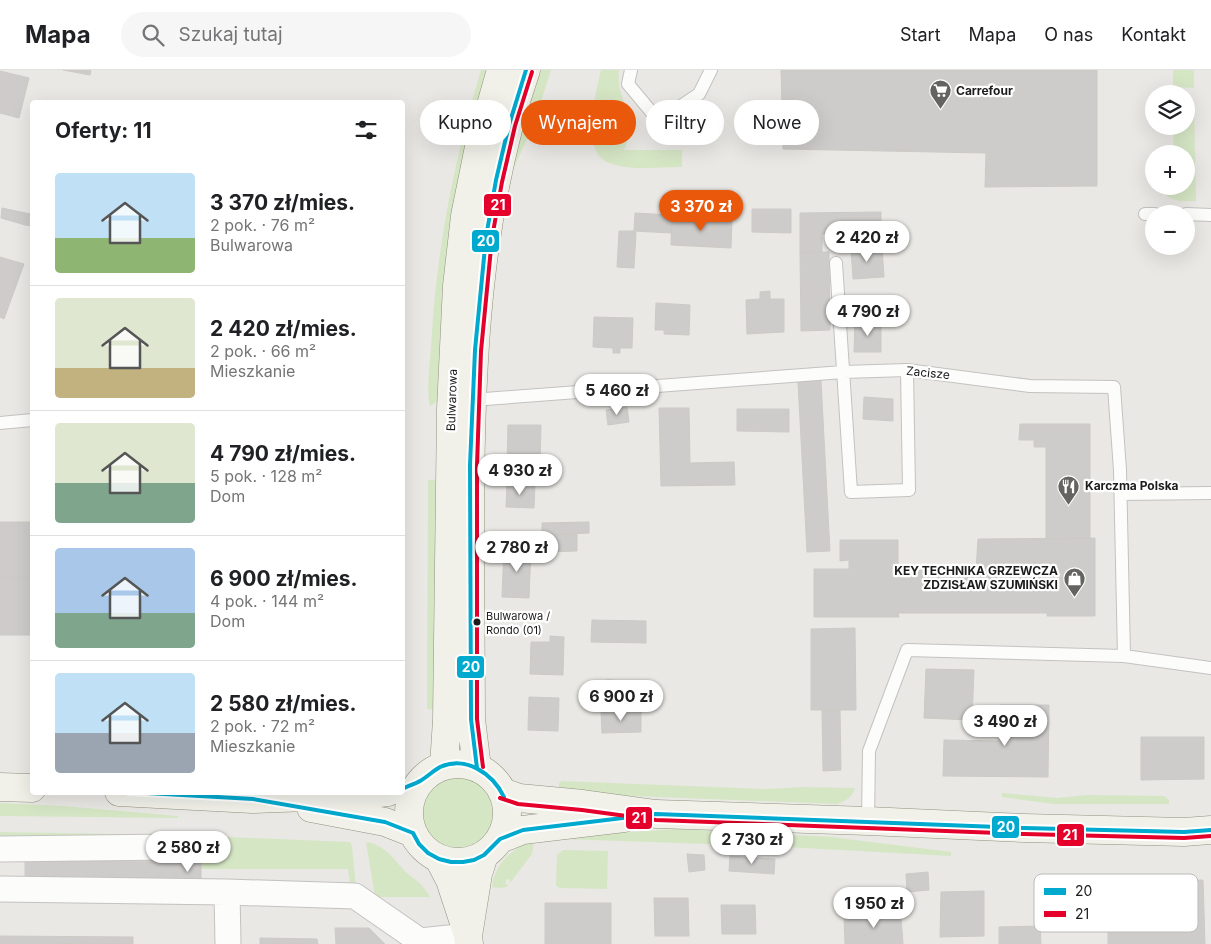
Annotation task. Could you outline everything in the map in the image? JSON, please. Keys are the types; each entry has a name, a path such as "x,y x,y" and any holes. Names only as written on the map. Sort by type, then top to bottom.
{"main road":[{"name":"Bulwarowa","path":"444,766 447,700 451,409 457,286 465,216 479,146 501,70"},
{"name":"Bulwarowa","path":"477,768 472,719 472,400 480,280 489,216 510,120 526,70"},
{"path":"468,940 478,874 492,847 505,828 507,816 506,803 502,792 496,782 487,774 477,768 461,764 444,766 411,785 413,793 409,806 409,820 412,833 428,853 439,859 451,862 474,860 492,847 523,830 656,814"},
{"path":"0,787 30,788"},
{"path":"502,792 520,798 656,814 1024,828 1184,832 1211,830"},
{"path":"176,795 253,799 330,795"},
{"path":"253,799 385,822 412,833"},
{"path":"439,859 450,880 468,940"}],"street":[{"path":"0,849 171,847"},
{"path":"0,889 356,896 420,941 468,940"},
{"path":"227,892 228,944"}],"lane":[{"path":"632,70 628,84 653,114 675,110 699,94 711,70"},
{"path":"1195,214 1211,215"},
{"path":"836,263 851,492 909,490 907,370"},
{"name":"Zacisze","path":"472,400 843,372 907,370 1030,386 1114,387 1120,494 1124,656"},
{"path":"0,424 30,420"},
{"path":"1120,494 1211,493"},
{"path":"868,821 869,751 907,650 1124,656 1211,668"}],"green space":[{"path":"481,70 493,70 488,100 472,100"},
{"path":"534,70 551,70 542,100 526,100"},
{"path":"601,70 619,70 619,85 623,100 595,100"},
{"path":"1173,70 1194,70 1194,85 1173,85"},
{"path":"521,120 521,145 524,145 501,196"},
{"path":"1173,135 1195,135 1195,145 1174,145"},
{"path":"461,145 481,145 441,399 430,406 428,392 433,311 442,241"},
{"path":"594,145 626,145 624,150 682,150 682,167 642,168 618,166 602,159"},
{"path":"1195,153 1196,201 1179,201 1165,195 1195,195"},
{"path":"428,480 439,480 438,710 427,709"},
{"path":"457,765 476,768 491,779 502,794 505,813 502,832 491,847 476,858 457,861 438,858 423,847 412,832 409,813 412,794 423,779 438,768"},
{"path":"562,781 767,789 803,787 855,788 848,799 836,804 559,793 559,783"},
{"path":"1002,793 1058,798 1087,795 1164,796 1169,800 1169,804 1053,804 1002,797"},
{"path":"0,803 63,806 178,816 178,818 0,816"},
{"path":"677,829 832,837 951,852 951,856 766,846 563,839 565,836"},
{"path":"0,832 178,835 350,842 356,888 351,889 348,869 201,869 201,862 174,862 176,838 0,838"},
{"path":"534,840 532,854 510,883 510,880 506,879 505,884 509,885 503,888 492,887 497,871 506,858 519,847"},
{"path":"366,842 379,846 389,853 406,872 417,880 430,897 375,897"},
{"path":"563,850 608,851 607,889 560,888 556,886 557,855"}],"building":[{"path":"63,70 91,70 90,75"},
{"name":"Carrefour","path":"781,70 1097,70 1097,186 985,187 986,153 783,149 783,145 819,145 819,100 782,100"},
{"path":"0,71 29,78 19,118 0,113"},
{"path":"2,208 30,214 25,225 1,218"},
{"path":"752,209 791,209 791,233 752,232"},
{"path":"881,212 881,234 822,234 822,252 800,253 800,213"},
{"path":"635,213 672,215 671,233 634,231"},
{"path":"30,214 30,226 25,225"},
{"path":"672,215 732,219 731,248 671,245"},
{"path":"619,231 634,231 636,233 634,268 617,267"},
{"path":"882,247 884,277 853,279 851,248"},
{"path":"829,252 830,330 801,331 800,253"},
{"path":"0,257 24,264 4,319 0,317"},
{"path":"770,291 770,299 784,299 784,332 747,334 746,300 760,299 760,292"},
{"path":"656,303 690,305 689,335 664,334 664,330 655,330"},
{"path":"594,317 633,318 632,348 620,348 620,353 613,353 613,348 593,347"},
{"path":"855,322 881,322 881,352 854,352"},
{"path":"821,381 830,551 807,552 798,382"},
{"path":"864,397 893,399 893,421 863,419"},
{"path":"627,407 629,422 608,425 606,410"},
{"path":"659,408 689,408 690,463 734,462 735,485 661,486"},
{"path":"737,409 789,409 789,432 737,431"},
{"path":"1020,424 1090,424 1090,538 1046,539 1046,447 1034,447 1034,440 1019,440"},
{"path":"508,425 541,425 540,466 507,465"},
{"path":"507,483 535,484 534,508 506,507"},
{"path":"0,522 30,522 30,577 0,577"},
{"path":"589,522 589,533 542,535 542,523"},
{"path":"577,534 577,551 542,552 542,535"},
{"path":"1095,538 1095,616 1047,616 1047,613 898,613 899,617 814,617 814,569 849,569 849,560 840,561 840,540 898,540 898,570 976,570 978,539"},
{"path":"504,548 531,548 529,598 502,597"},
{"path":"0,577 30,577 30,635 0,635"},
{"path":"592,620 646,621 646,643 591,642"},
{"path":"855,628 856,710 811,710 811,629"},
{"path":"550,636 564,637 563,675 530,674 531,642 550,642"},
{"path":"926,669 974,670 972,720 924,718"},
{"path":"607,680 649,682 648,704 605,702"},
{"path":"529,697 559,698 558,731 528,730"},
{"path":"1000,705 1049,705 1048,777 943,776 944,740 999,741"},
{"path":"641,710 641,732 602,733 601,712"},
{"path":"822,710 840,710 841,770 823,771"},
{"path":"1141,737 1204,737 1204,779 1141,780"},
{"path":"687,854 704,855 705,870 689,872"},
{"path":"730,856 775,859 774,874 729,871"},
{"path":"25,861 176,862 176,886 25,886"},
{"path":"176,862 201,862 201,884 176,884"},
{"path":"928,872 929,890 907,892 906,874"},
{"path":"1198,880 1203,880 1205,944 1108,944 1108,932 1198,932"},
{"path":"984,891 984,936 940,937 941,892"},
{"path":"654,898 688,898 689,936 655,936"},
{"path":"545,903 611,903 611,944 545,944"},
{"path":"721,905 755,905 756,934 722,934"},
{"path":"880,906 880,917 901,917 903,944 845,944 844,919 866,918 866,907"},
{"path":"1034,926 1034,932 1040,932 1041,944 999,944 999,927"},
{"path":"335,928 369,928 385,944 336,944"},
{"path":"0,936 133,937 133,944 0,944"},
{"path":"260,938 317,939 318,944 260,944"}],"transit line":[{"name":"20","path":"477,768 471,719 470,465 475,350 486,237 496,180 509,125 526,70"},
{"name":"21","path":"483,767 477,719 477,465 481,351 492,238 502,182 515,126 532,72"},
{"name":"20","path":"405,788 420,781 440,767 459,763 469,765 486,774 504,797"},
{"name":"20","path":"182,795 253,799 385,822 413,833"},
{"name":"21","path":"500,798 518,804 656,820 1024,834 1184,838 1211,836"},
{"name":"20","path":"413,833 419,844 428,853 439,859 463,862 474,860 484,855 500,839 523,830 656,814 1024,828 1184,832 1211,830"}],"place":[{"name":"Carrefour","path":"940,110"},
{"name":"Karczma Polska","path":"1069,505"},
{"name":"KEY TECHNIKA GRZEWCZA ZDZISŁAW SZUMIŃSKI","path":"1074,597"},
{"name":"Bulwarowa / Rondo (01)","path":"477,622"}]}
